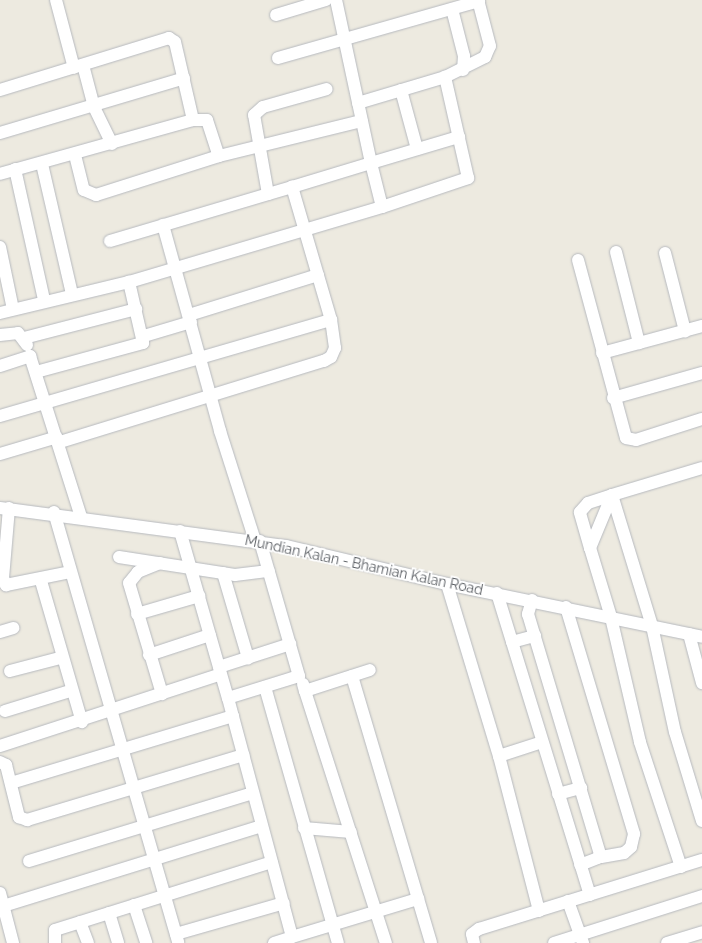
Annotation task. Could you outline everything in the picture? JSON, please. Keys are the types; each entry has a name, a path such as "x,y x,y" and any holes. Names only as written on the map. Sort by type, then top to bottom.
{"street":[{"path":"56,0 94,106 112,144"},
{"path":"276,15 326,0"},
{"path":"336,0 371,163 382,206"},
{"path":"278,58 479,1 490,50 480,61 463,67 445,77 358,103"},
{"path":"452,9 463,67"},
{"path":"0,90 169,38 175,42 194,120"},
{"path":"0,313 44,300 129,282 174,270 468,178 445,77"},
{"path":"0,133 184,78"},
{"path":"268,194 253,120 257,110 327,89"},
{"path":"401,90 417,149"},
{"path":"0,174 75,155 194,120 207,120 219,156"},
{"path":"75,155 84,190 91,195 219,156 362,121"},
{"path":"110,241 459,137"},
{"path":"42,164 72,294"},
{"path":"16,169 44,300"},
{"path":"0,454 59,439 210,395 331,357 335,343 331,320 292,187"},
{"path":"163,225 174,270 190,318 210,395 269,571 299,676 306,691 386,943"},
{"path":"0,247 12,309"},
{"path":"616,252 639,343"},
{"path":"665,253 685,331"},
{"path":"578,260 613,398 624,433 631,440 702,419"},
{"path":"144,336 190,318 318,275"},
{"path":"36,372 143,343 144,336 129,282"},
{"path":"0,335 11,332 24,338 136,309"},
{"path":"0,416 200,360 331,320"},
{"path":"602,353 702,326"},
{"path":"24,338 59,439 82,516"},
{"path":"0,366 30,356"},
{"path":"613,398 702,373"},
{"path":"681,867 640,742 611,617 580,512 588,503 702,468"},
{"path":"590,548 612,495"},
{"path":"612,495 652,626 675,732 702,821"},
{"path":"4,508 4,582 12,587 41,581 70,572"},
{"name":"Mundian Kalan - Bhamian Kalan Road","path":"4,508 54,512 258,541 447,584 532,600 702,637"},
{"path":"54,512 70,572 125,749 164,898 177,939 284,903"},
{"path":"180,531 228,698 284,903 283,941 418,899"},
{"path":"119,557 244,576 269,571"},
{"path":"160,563 132,576 130,591 162,694"},
{"path":"223,573 248,658"},
{"path":"41,581 60,658 70,691 82,722"},
{"path":"447,584 499,756 539,911"},
{"path":"498,593 542,742 590,895"},
{"path":"137,614 199,596"},
{"path":"532,600 528,607 535,636 581,788 600,857"},
{"path":"566,608 634,834 631,847 624,852 600,857 580,865"},
{"path":"0,632 13,628"},
{"path":"690,634 702,683"},
{"path":"150,655 210,635"},
{"path":"512,642 535,636"},
{"path":"0,746 114,712 220,671 248,658 290,644"},
{"path":"10,671 60,658"},
{"path":"306,691 370,670"},
{"path":"228,698 299,676"},
{"path":"352,676 431,943"},
{"path":"265,686 304,828 338,943"},
{"path":"5,711 70,691"},
{"path":"11,783 233,716"},
{"path":"499,756 542,742"},
{"path":"0,762 6,765 19,817 27,820 243,756"},
{"path":"558,794 581,788"},
{"path":"29,861 253,793"},
{"path":"2,907 262,826"},
{"path":"304,828 350,832"},
{"path":"474,943 475,931 702,860"},
{"path":"55,943 55,930 134,905 164,898 272,862"},
{"path":"0,893 10,942"},
{"path":"554,943 581,939 702,896"},
{"path":"568,902 581,939"},
{"path":"134,905 146,943"},
{"path":"109,913 118,943"},
{"path":"80,922 88,943"},
{"path":"667,943 702,932"}]}
